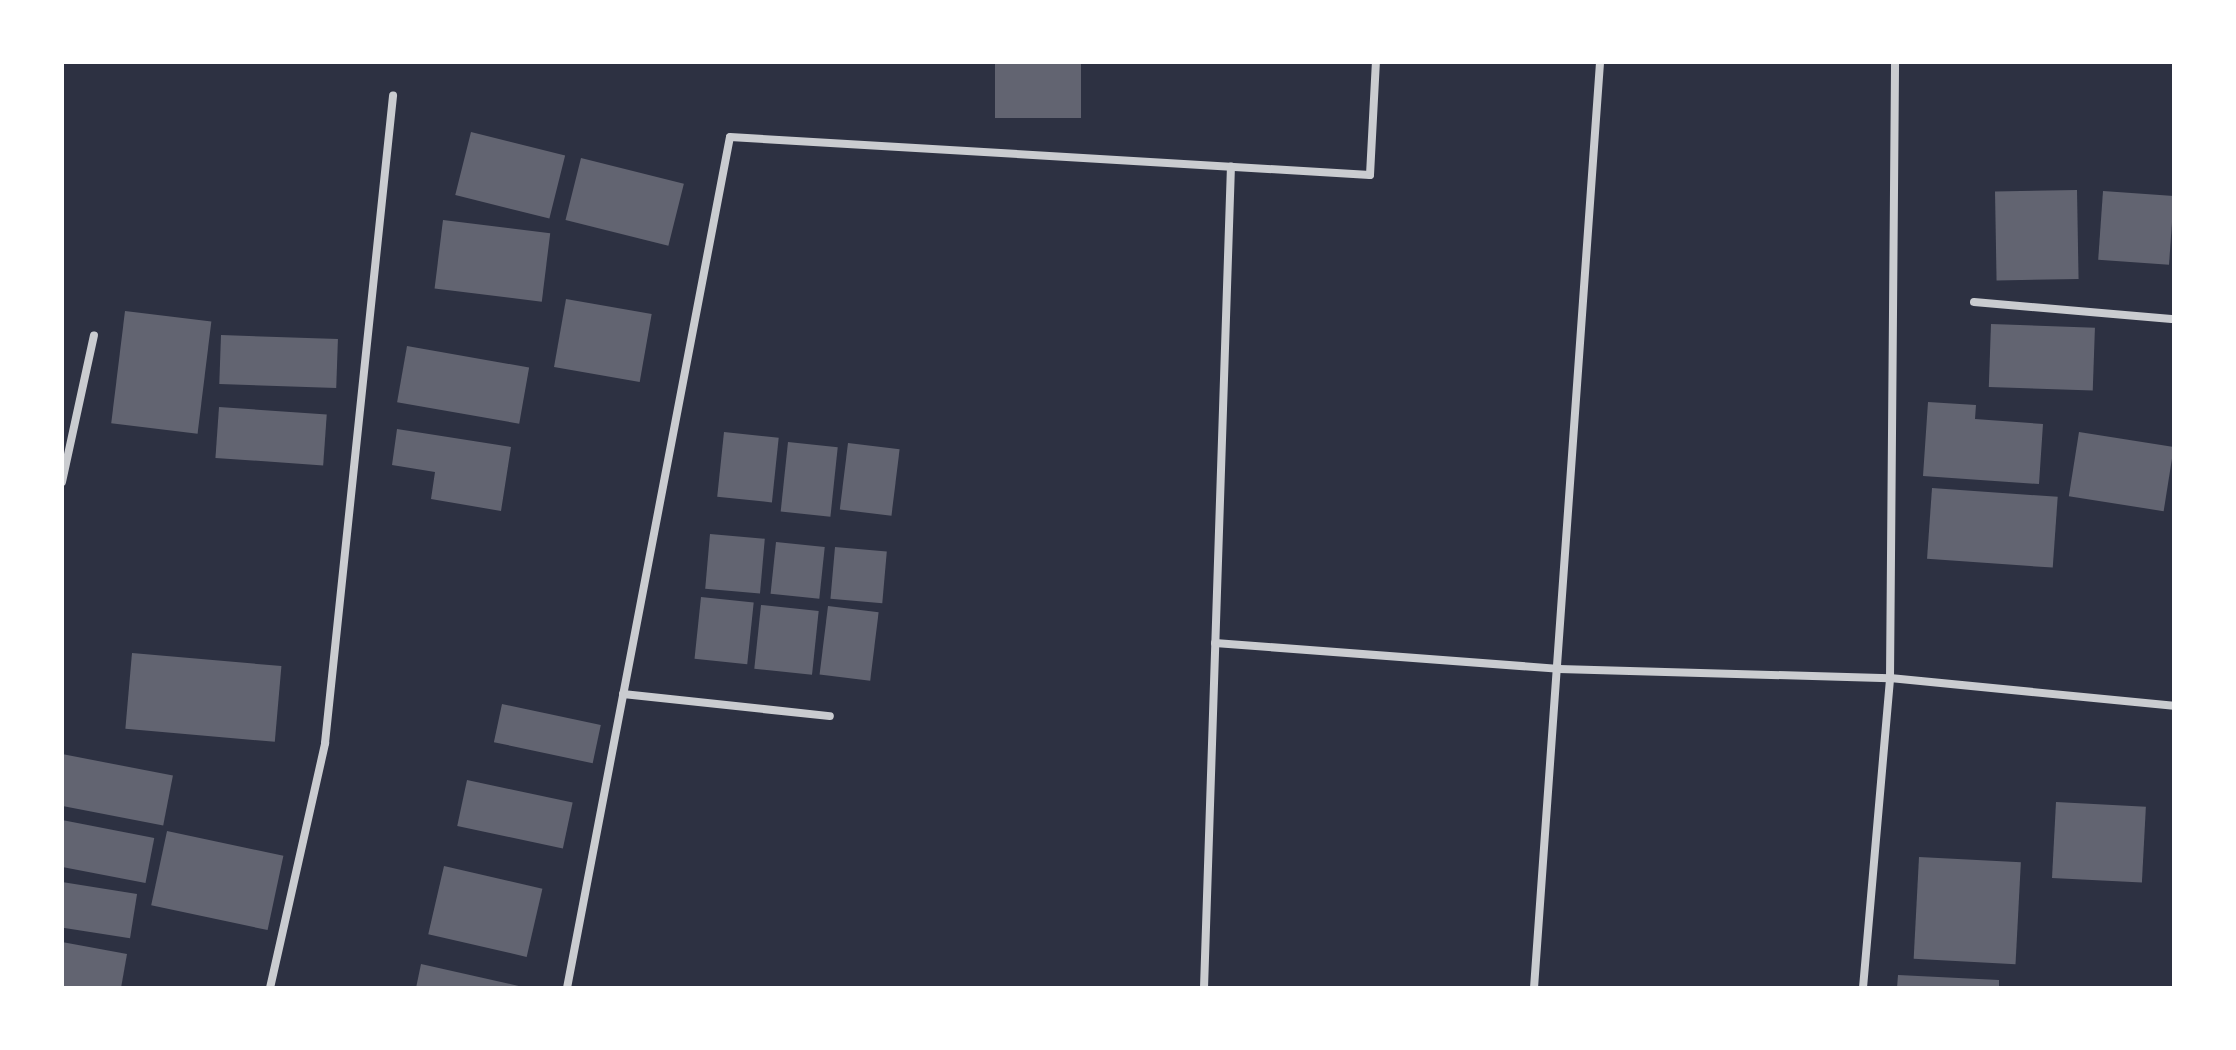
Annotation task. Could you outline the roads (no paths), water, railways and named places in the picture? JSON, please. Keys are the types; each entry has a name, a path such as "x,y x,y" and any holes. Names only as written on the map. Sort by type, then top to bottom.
{"street":[{"path":"567,988 730,137 1370,175 1376,62"},
{"path":"1534,988 1600,62"},
{"path":"1863,988 1890,678 1895,62"},
{"path":"270,988 325,743 393,96"},
{"path":"1204,988 1231,166"},
{"path":"1974,302 2174,319"},
{"path":"62,482 94,335"},
{"path":"1215,643 1559,669 1890,678 2174,706"},
{"path":"623,694 830,716"}]}
